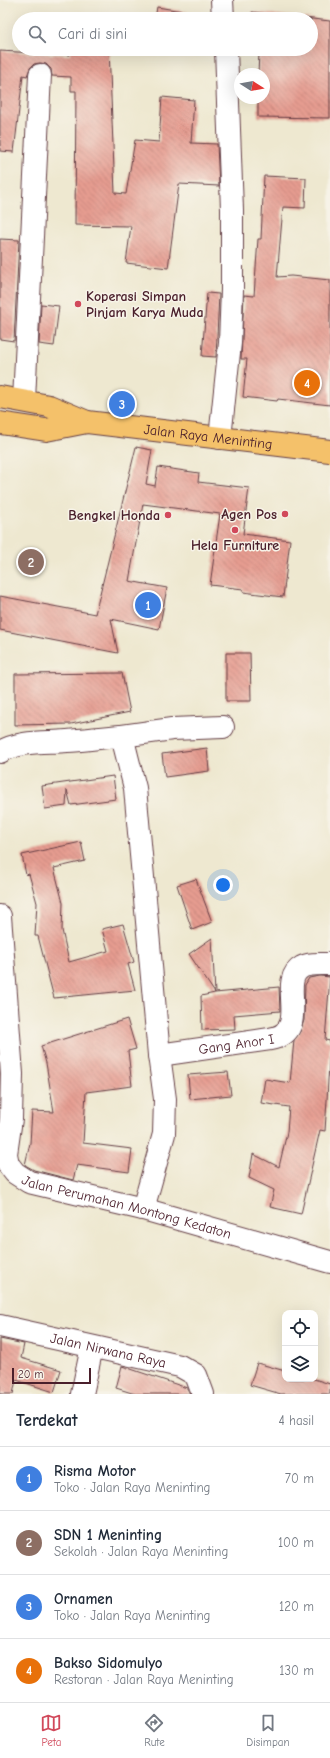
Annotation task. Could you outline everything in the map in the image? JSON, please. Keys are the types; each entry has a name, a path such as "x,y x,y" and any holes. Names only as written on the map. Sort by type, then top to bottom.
{"highway":[{"name":"Jalan Raya Meninting","path":"0,397 24,400 49,406 87,422 330,451"},
{"name":"Jalan Raya Meninting","path":"0,423 46,430 87,422"}],"street":[{"path":"222,0 223,12"},
{"path":"220,438 230,343 232,290 232,210 226,56"},
{"path":"24,400 40,75"},
{"path":"0,752 16,745 29,743 122,736 172,729 223,726"},
{"path":"122,736 135,788 159,1055 165,1099 164,1134 143,1209"},
{"name":"Jalan Perumahan Montong Kedaton","path":"0,916 12,1074 11,1119 5,1148 8,1164 15,1173 29,1182 143,1209 330,1262"},
{"name":"Gang Anor I","path":"159,1055 270,1040 281,1036 289,1027 292,1020 293,980 296,972 306,966 330,964"},
{"name":"Jalan Nirwana Raya","path":"0,1326 180,1366 196,1375 203,1394"},
{"path":"82,1394 92,1347"}],"building":[{"path":"157,7 188,12 156,12"},
{"path":"318,20 330,21 330,118 258,117 258,104 270,104 270,68 258,68 259,56 318,56"},
{"path":"0,51 12,52 12,56 109,56 115,193 126,194 135,140 159,142 162,97 194,100 191,143 217,144 219,186 179,184 168,268 126,263 131,226 75,225 76,91 71,91 71,77 52,76 51,69 46,64 40,63 34,64 30,68 27,76 23,75 14,152 0,151"},
{"path":"264,176 306,178 305,208 283,207 277,277 291,276 330,280 330,405 278,399 277,401 243,397 247,359 241,359 244,295 254,296 258,239 261,239"},
{"path":"0,239 19,240 14,341 0,339"},
{"path":"207,293 219,294 216,357 202,356"},
{"path":"41,304 59,306 54,346 39,344"},
{"path":"136,447 152,450 146,484 155,486 158,467 199,473 198,482 249,488 243,534 290,540 283,597 243,592 243,589 210,585 220,514 143,504 129,581 167,588 159,629 111,619 118,653 0,630 0,596 95,614"},
{"path":"226,653 250,653 251,701 226,701"},
{"path":"122,673 130,712 71,724 15,725 15,674"},
{"path":"207,748 209,771 165,777 162,754"},
{"path":"113,776 116,799 71,805 67,790 66,806 45,809 42,786"},
{"path":"81,842 85,861 54,868 63,903 62,930 69,962 108,951 102,929 123,924 134,962 128,964 135,990 54,998 38,936 35,936 37,903 29,874 26,875 22,855"},
{"path":"196,879 212,922 192,930 177,885"},
{"path":"212,938 215,993 189,954"},
{"path":"320,976 330,977 325,1040 330,1041 325,1131 320,1130 301,1214 270,1207 274,1190 249,1178 253,1154 279,1167 287,1132 289,1107 261,1103 265,1079 290,1083 294,1040 301,1030 304,1020 305,985 309,978"},
{"path":"279,987 280,1011 234,1015 235,1029 202,1030 201,996 215,993"},
{"path":"127,1019 136,1049 128,1051 132,1086 86,1092 83,1143 132,1149 129,1172 77,1165 73,1180 34,1170 25,1165 30,1143 32,1111 54,1112 46,1063 41,1046"},
{"path":"228,1072 231,1095 190,1099 188,1075"},
{"path":"0,1339 24,1344 21,1358 61,1370 54,1392 16,1380 13,1394 0,1394"},
{"path":"257,1363 282,1370 282,1382 318,1382 318,1380 330,1384 330,1394 281,1394 250,1385"},
{"path":"122,1366 187,1388 190,1394 135,1394 116,1388"}],"place":[{"name":"Koperasi Simpan Pinjam Karya Muda","path":"78,304"},
{"name":"Bakso Sidomulyo","path":"307,383"},
{"name":"Ornamen","path":"122,404"},
{"name":"Agen Pos","path":"285,514"},
{"name":"Bengkel Honda","path":"168,515"},
{"name":"Hela Furniture","path":"235,530"},
{"name":"SDN 1 Meninting","path":"31,562"},
{"name":"Risma Motor","path":"148,605"}]}
